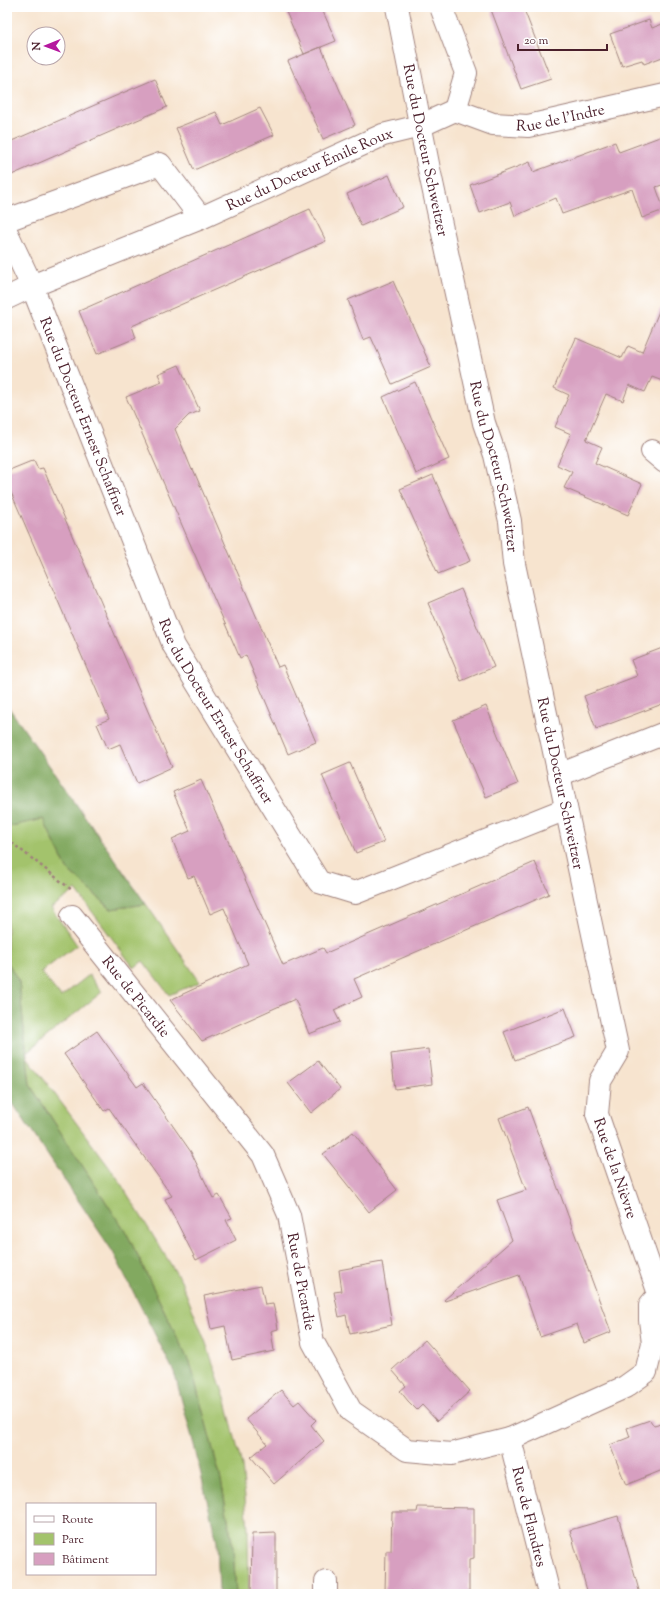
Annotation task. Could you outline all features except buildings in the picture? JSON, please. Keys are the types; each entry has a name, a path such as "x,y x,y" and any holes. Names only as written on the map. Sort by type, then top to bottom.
{"street":[{"name":"Rue du Docteur Schweitzer","path":"397,7 420,126 484,423 495,455 510,521 514,564 591,926"},
{"path":"420,126 455,110 466,73 441,7"},
{"name":"Rue de l'Indre","path":"455,110 493,124 528,126 665,95"},
{"name":"Rue du Docteur Émile Roux","path":"7,298 32,286 201,218 383,135 420,126"},
{"path":"7,220 160,164 201,218"},
{"path":"7,233 32,286"},
{"name":"Rue du Docteur Ernest Schaffner","path":"32,286 174,646 319,882 355,894 566,808"},
{"path":"559,775 665,733"},
{"name":"Rue de Picardie","path":"72,916 263,1156 289,1215 313,1342 351,1410 407,1450 450,1454 510,1439 625,1387 646,1372 653,1343 650,1305 662,1293"},
{"name":"Rue de la Nièvre","path":"591,926 618,1051 600,1081 597,1114 662,1293"},
{"name":"Rue de Flandres","path":"510,1439 549,1594"}],"path":[{"path":"7,839 72,890 72,916"}],"green space":[{"path":"7,705 146,904 111,909 67,869 43,819 7,827"},
{"path":"43,819 67,869 111,909 146,904 200,982 169,995 143,961 134,968 76,890 51,908 77,945 41,972 61,997 89,975 102,992 27,1053 19,982 7,961 7,827"},
{"path":"7,961 19,982 30,1085 128,1236 191,1366 221,1480 233,1548 236,1594 219,1594 217,1542 194,1445 174,1372 113,1252 7,1095"},
{"path":"27,1057 118,1179 181,1281 206,1343 226,1401 242,1466 248,1528 249,1594 236,1594 233,1547 221,1480 191,1366 128,1236 30,1085"}]}
